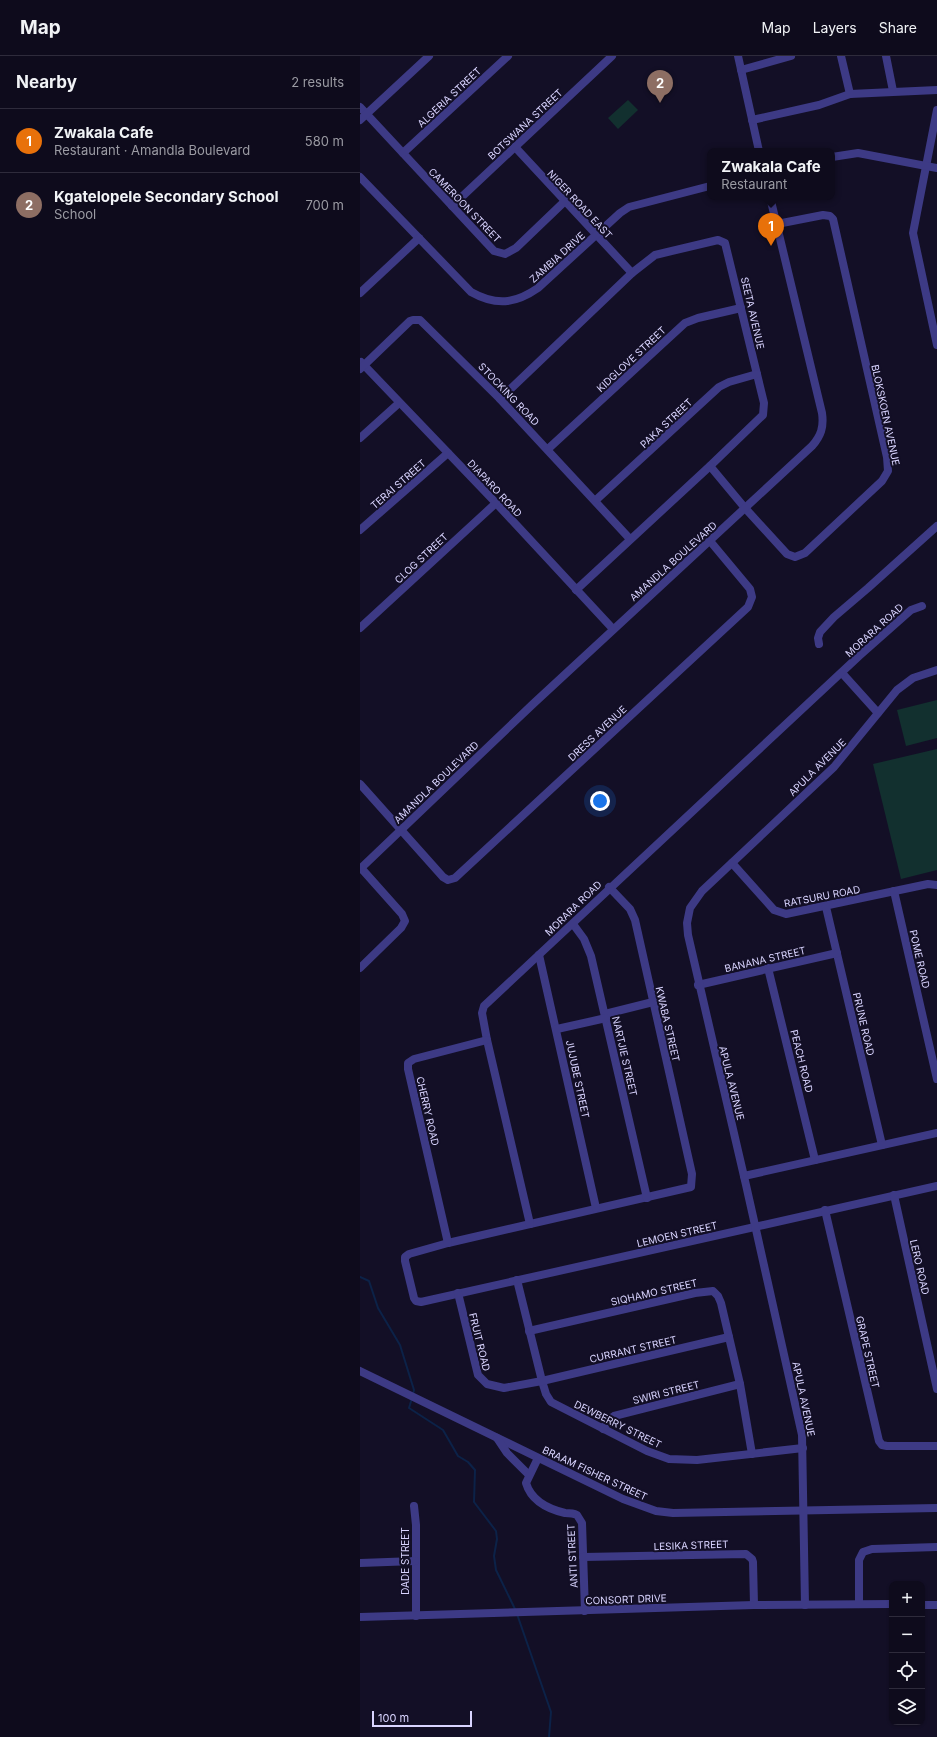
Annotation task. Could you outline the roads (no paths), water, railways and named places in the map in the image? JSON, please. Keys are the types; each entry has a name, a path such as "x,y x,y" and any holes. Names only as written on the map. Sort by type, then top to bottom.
{"street":[{"path":"360,120 429,56"},
{"name":"ALGERIA STREET","path":"403,153 508,56"},
{"name":"BOTSWANA STREET","path":"452,206 612,56"},
{"path":"738,56 758,148"},
{"path":"741,70 791,56"},
{"path":"841,56 850,94"},
{"path":"886,56 893,91"},
{"path":"752,120 819,105 850,94 937,90"},
{"name":"CAMEROON STREET","path":"360,107 494,251 505,254 516,248 564,202"},
{"path":"937,110 913,228 913,238 937,345"},
{"name":"NIGER ROAD EAST","path":"516,147 564,202 632,273"},
{"path":"835,157 858,153 937,168"},
{"name":"ZAMBIA DRIVE","path":"360,177 471,292 481,298 509,302 526,297 538,288 595,235 629,207 707,187"},
{"name":"AMANDLA BOULEVARD","path":"360,868 613,629 820,437 823,426 821,408 771,200"},
{"name":"BLOKSKOEN AVENUE","path":"710,466 745,508 787,554 798,557 882,481 888,471 887,457 833,219 830,216 824,215 777,224"},
{"path":"360,293 419,238"},
{"name":"SEETA AVENUE","path":"500,398 632,273 655,255 721,240 728,249 764,403 763,415 576,590"},
{"name":"KIDGLOVE STREET","path":"548,449 685,323 698,318 741,308"},
{"name":"STOCKING ROAD","path":"361,365 410,321 417,319 425,324 500,398 596,500 630,539"},
{"name":"DIAPARO ROAD","path":"361,365 496,503 613,629"},
{"name":"PAKA STREET","path":"596,500 719,388 729,382 757,374"},
{"path":"360,438 399,403"},
{"name":"TERAI STREET","path":"360,530 448,453"},
{"name":"CLOG STREET","path":"360,628 496,503"},
{"path":"819,644 818,638 820,632 834,617 937,526"},
{"name":"DRESS AVENUE","path":"360,784 443,877 448,880 455,878 748,607 752,597 750,589 710,540"},
{"name":"MORARA ROAD","path":"530,1224 487,1040 482,1013 484,1006 573,924 609,887 842,673 911,610 922,606"},
{"name":"APULA AVENUE","path":"806,1605 803,1448 797,1411 756,1227 698,985 688,935 689,912 692,904 702,891 834,767 905,683 937,670"},
{"path":"842,673 878,714"},
{"name":"RATSURU ROAD","path":"732,863 769,905 780,913 792,913 826,907 928,884 937,885"},
{"path":"360,868 402,914 405,921 401,928 360,968"},
{"name":"KWABA STREET","path":"609,887 626,904 633,916 692,1174 691,1187 647,1198"},
{"name":"POME ROAD","path":"894,891 937,1079"},
{"name":"PRUNE ROAD","path":"826,907 882,1145"},
{"name":"NARTJIE STREET","path":"573,924 584,939 589,950 647,1198"},
{"name":"BANANA STREET","path":"698,985 837,953"},
{"name":"JUJUBE STREET","path":"539,955 557,1029 596,1208"},
{"name":"PEACH ROAD","path":"768,968 815,1160"},
{"path":"557,1029 653,1002"},
{"name":"CHERRY ROAD","path":"448,1243 408,1069 408,1063 414,1059 487,1040"},
{"path":"744,1176 937,1133"},
{"name":"LEMOEN STREET","path":"448,1243 409,1254 405,1257 416,1302 937,1186"},
{"name":"LERO ROAD","path":"894,1195 937,1389"},
{"path":"448,1243 596,1208 647,1198"},
{"name":"GRAPE STREET","path":"825,1210 879,1441 882,1445 887,1446 937,1446"},
{"name":"DEWBERRY STREET","path":"517,1280 542,1380 546,1394 551,1402 647,1451 669,1459 697,1460 803,1448"},
{"name":"SIQHAMO STREET","path":"529,1331 708,1291 715,1292 720,1298 740,1384 752,1454"},
{"name":"FRUIT ROAD","path":"458,1293 476,1369 480,1379 493,1386 504,1388 542,1380"},
{"name":"CURRANT STREET","path":"542,1380 729,1337"},
{"name":"BRAAM FISHER STREET","path":"360,1371 623,1499 656,1511 703,1514 804,1510 937,1508"},
{"name":"SWIRI STREET","path":"603,1429 608,1420 614,1416 740,1384"},
{"path":"496,1437 507,1453 529,1475 538,1458"},
{"name":"ANTI STREET","path":"529,1475 526,1483 535,1499 547,1507 575,1514 580,1518 585,1611"},
{"name":"DADE STREET","path":"414,1506 416,1525 416,1616"},
{"path":"859,1604 860,1560 863,1552 872,1548 937,1547"},
{"name":"LESIKA STREET","path":"583,1557 746,1554 752,1559 753,1562 754,1605"},
{"path":"360,1563 415,1562"},
{"name":"CONSORT DRIVE","path":"360,1617 500,1614 754,1605 889,1604"},
{"path":"925,1604 937,1605"}],"waterway":[{"path":"360,1277 369,1281 378,1308 400,1345 414,1390 413,1394"},
{"path":"412,1398 409,1408 443,1430 458,1456 468,1462 475,1470 474,1502 496,1531 497,1539 494,1556 496,1570 515,1609"},
{"path":"517,1614 551,1712 549,1737"}],"place":[{"name":"Kgatelopele Secondary School","path":"660,103"},
{"name":"Zwakala Cafe","path":"771,246"}]}
